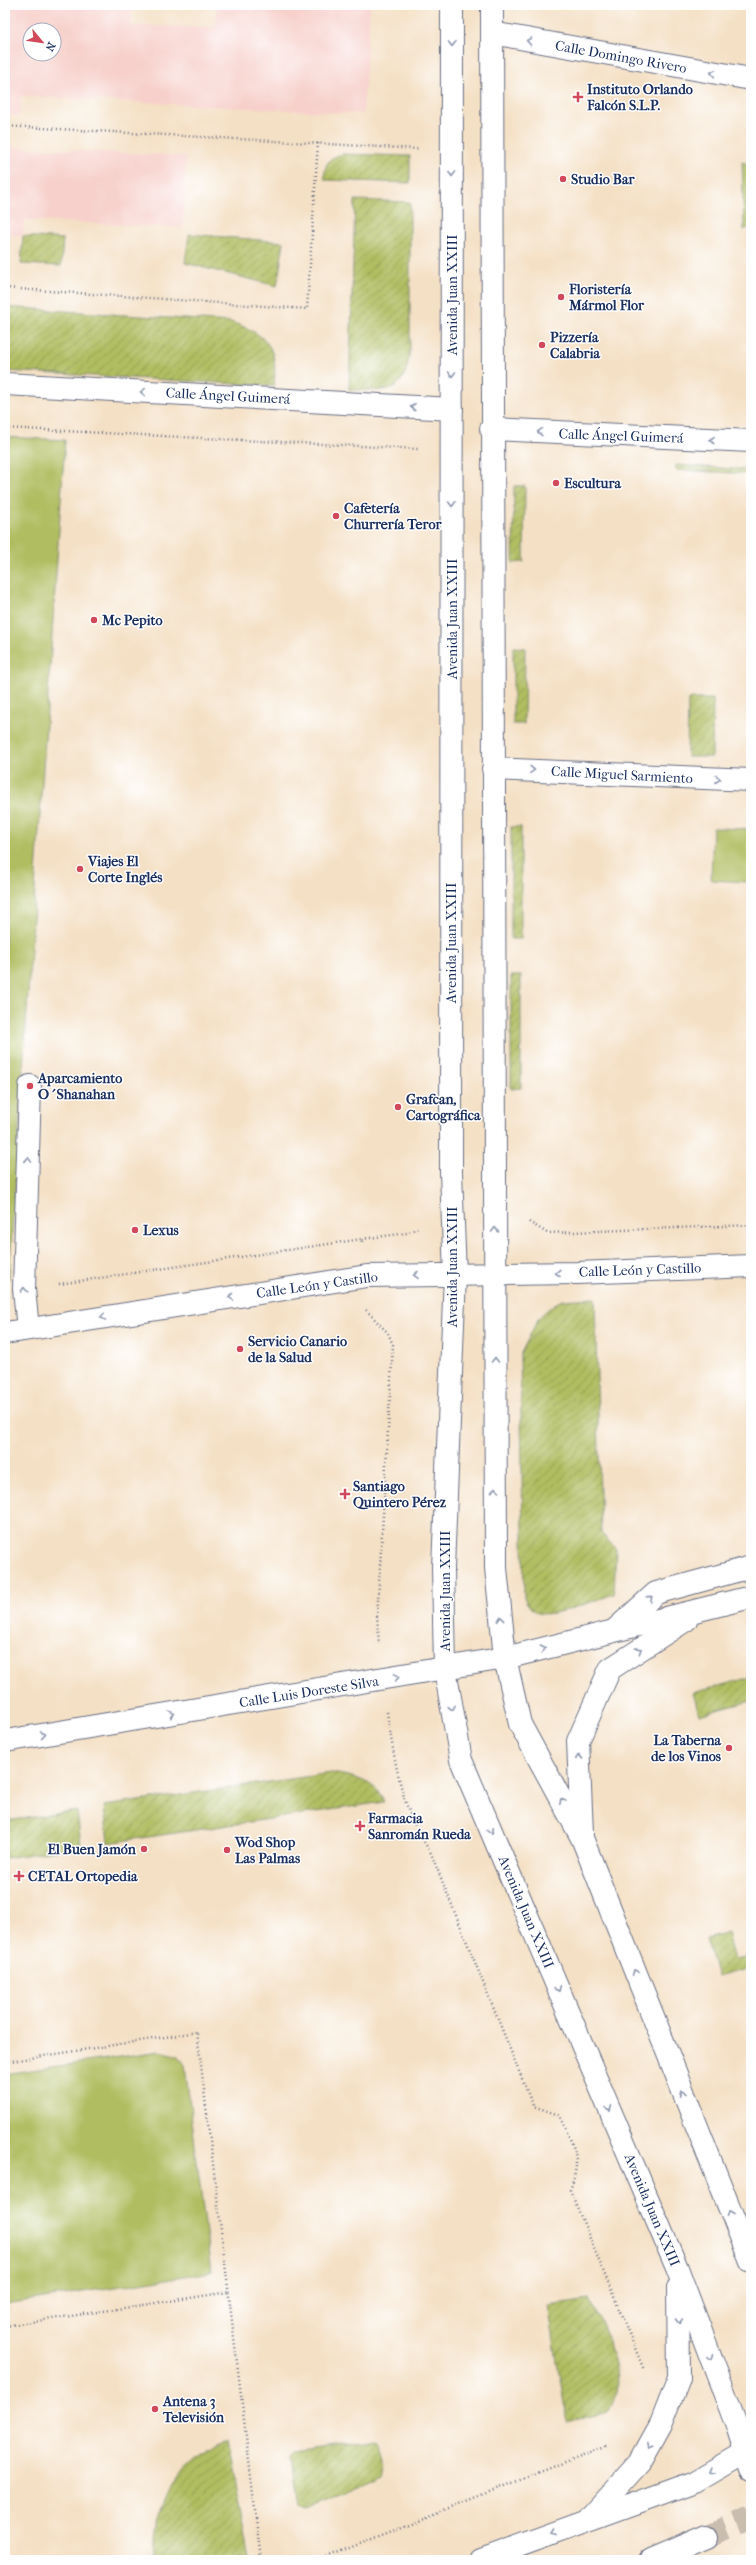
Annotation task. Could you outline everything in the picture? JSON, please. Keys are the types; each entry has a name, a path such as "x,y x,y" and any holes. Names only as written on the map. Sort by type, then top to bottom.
{"main road":[{"name":"Avenida Juan XXIII","path":"452,5 452,1206 454,1275 443,1568 445,1669 461,1760 677,2268 749,2457"},
{"path":"492,5 496,1568 505,1658 520,1724 582,1838 748,2253"},
{"name":"Calle Domingo Rivero","path":"492,33 751,80"},
{"name":"Calle Ángel Guimerá","path":"5,384 452,409"},
{"name":"Calle Ángel Guimerá","path":"492,429 751,441"},
{"name":"Calle Miguel Sarmiento","path":"493,769 751,780"},
{"path":"28,1329 24,1289 30,1086"},
{"name":"Calle León y Castillo","path":"5,1333 367,1276 495,1274 751,1266"},
{"name":"Calle Luis Doreste Silva","path":"611,1633 656,1593 751,1567"},
{"name":"Calle Luis Doreste Silva","path":"5,1741 381,1680 505,1658 751,1598"},
{"path":"582,1838 578,1741 610,1669 704,1609"},
{"path":"589,2519 640,2462 661,2424 679,2378 677,2268"},
{"path":"480,2560 589,2519 695,2482 749,2457"},
{"path":"650,2560 706,2536"}],"path":[{"path":"5,126 452,151"},
{"path":"5,288 307,309 318,143"},
{"path":"5,428 452,450"},
{"path":"24,1289 407,1233 420,1228 436,1210 452,1206"},
{"path":"495,1206 511,1206 530,1223 548,1233 751,1225"},
{"path":"362,1239 367,1276 366,1310 388,1333 394,1345 377,1617 381,1680 398,1780 416,1831 430,1851 533,2106 559,2115 578,2156 577,2171 570,2190 646,2375"},
{"path":"5,2062 197,2032 261,2560"},
{"path":"5,2326 229,2292"},
{"path":"319,2560 610,2444"}],"shaded area":[{"path":"5,5 132,5 131,26 215,27 216,5 370,5 363,114 21,96 20,116 5,115"},
{"path":"5,147 186,156 183,228 24,220 23,236 5,235"}],"green space":[{"path":"343,154 410,156 410,183 325,180 325,170 328,162 334,157"},
{"path":"742,162 751,165 751,226 744,230"},
{"path":"355,200 410,202 410,350 404,376 393,388 385,390 349,390"},
{"path":"189,234 284,242 277,286 185,263"},
{"path":"23,236 63,239 61,266 21,264"},
{"path":"5,307 231,322 254,332 268,344 274,361 274,386 5,371"},
{"path":"5,437 65,440 9,1279 5,1279"},
{"path":"676,465 751,470 751,474 676,470"},
{"path":"514,486 525,486 524,562 513,563"},
{"path":"513,647 525,648 524,724 513,724"},
{"path":"688,699 713,699 712,757 687,757"},
{"path":"511,827 521,827 521,939 511,939"},
{"path":"713,828 751,829 751,882 711,880"},
{"path":"511,976 521,976 521,1088 511,1089"},
{"path":"595,1298 601,1533 616,1549 614,1594 564,1611 545,1614 538,1613 526,1602 524,1597 520,1355 539,1317 553,1305 562,1300"},
{"path":"751,1677 751,1701 699,1715 693,1693"},
{"path":"331,1773 362,1780 375,1789 384,1802 108,1843 104,1806"},
{"path":"77,1811 81,1846 5,1858 5,1821"},
{"path":"728,1933 735,1960 751,1956 751,1968 717,1977 706,1939"},
{"path":"160,2051 179,2056 185,2065 211,2272 5,2304 5,2074"},
{"path":"590,2299 613,2356 617,2385 614,2399 608,2412 567,2422 548,2305"},
{"path":"228,2439 250,2560 154,2560 154,2539 157,2520 163,2503 172,2488 182,2474 195,2462"},
{"path":"376,2440 382,2448 385,2456 383,2474 305,2510 295,2507 288,2456 291,2452"}],"tunnel":[{"path":"706,2536 751,2517"}],"place":[{"name":"Instituto Orlando Falcón S.L.P.","path":"578,97"},
{"name":"Studio Bar","path":"563,179"},
{"name":"Floristería Mármol Flor","path":"561,297"},
{"name":"Pizzería Calabria","path":"542,345"},
{"name":"Escultura","path":"556,483"},
{"name":"Cafetería Churrería Teror","path":"336,516"},
{"name":"Mc Pepito","path":"94,620"},
{"name":"Viajes El Corte Inglés","path":"80,869"},
{"name":"Aparcamiento O´Shanahan","path":"30,1086"},
{"name":"Grafcan, Cartográfica","path":"398,1107"},
{"name":"Lexus","path":"135,1230"},
{"name":"Servicio Canario de la Salud","path":"240,1349"},
{"name":"Santiago Quintero Pérez","path":"345,1494"},
{"name":"La Taberna de los Vinos","path":"729,1748"},
{"name":"Farmacia Sanromán Rueda","path":"360,1826"},
{"name":"El Buen Jamón","path":"144,1849"},
{"name":"Wod Shop Las Palmas","path":"227,1850"},
{"name":"CETAL Ortopedia","path":"19,1876"},
{"name":"Antena 3 Televisión","path":"155,2409"}]}
